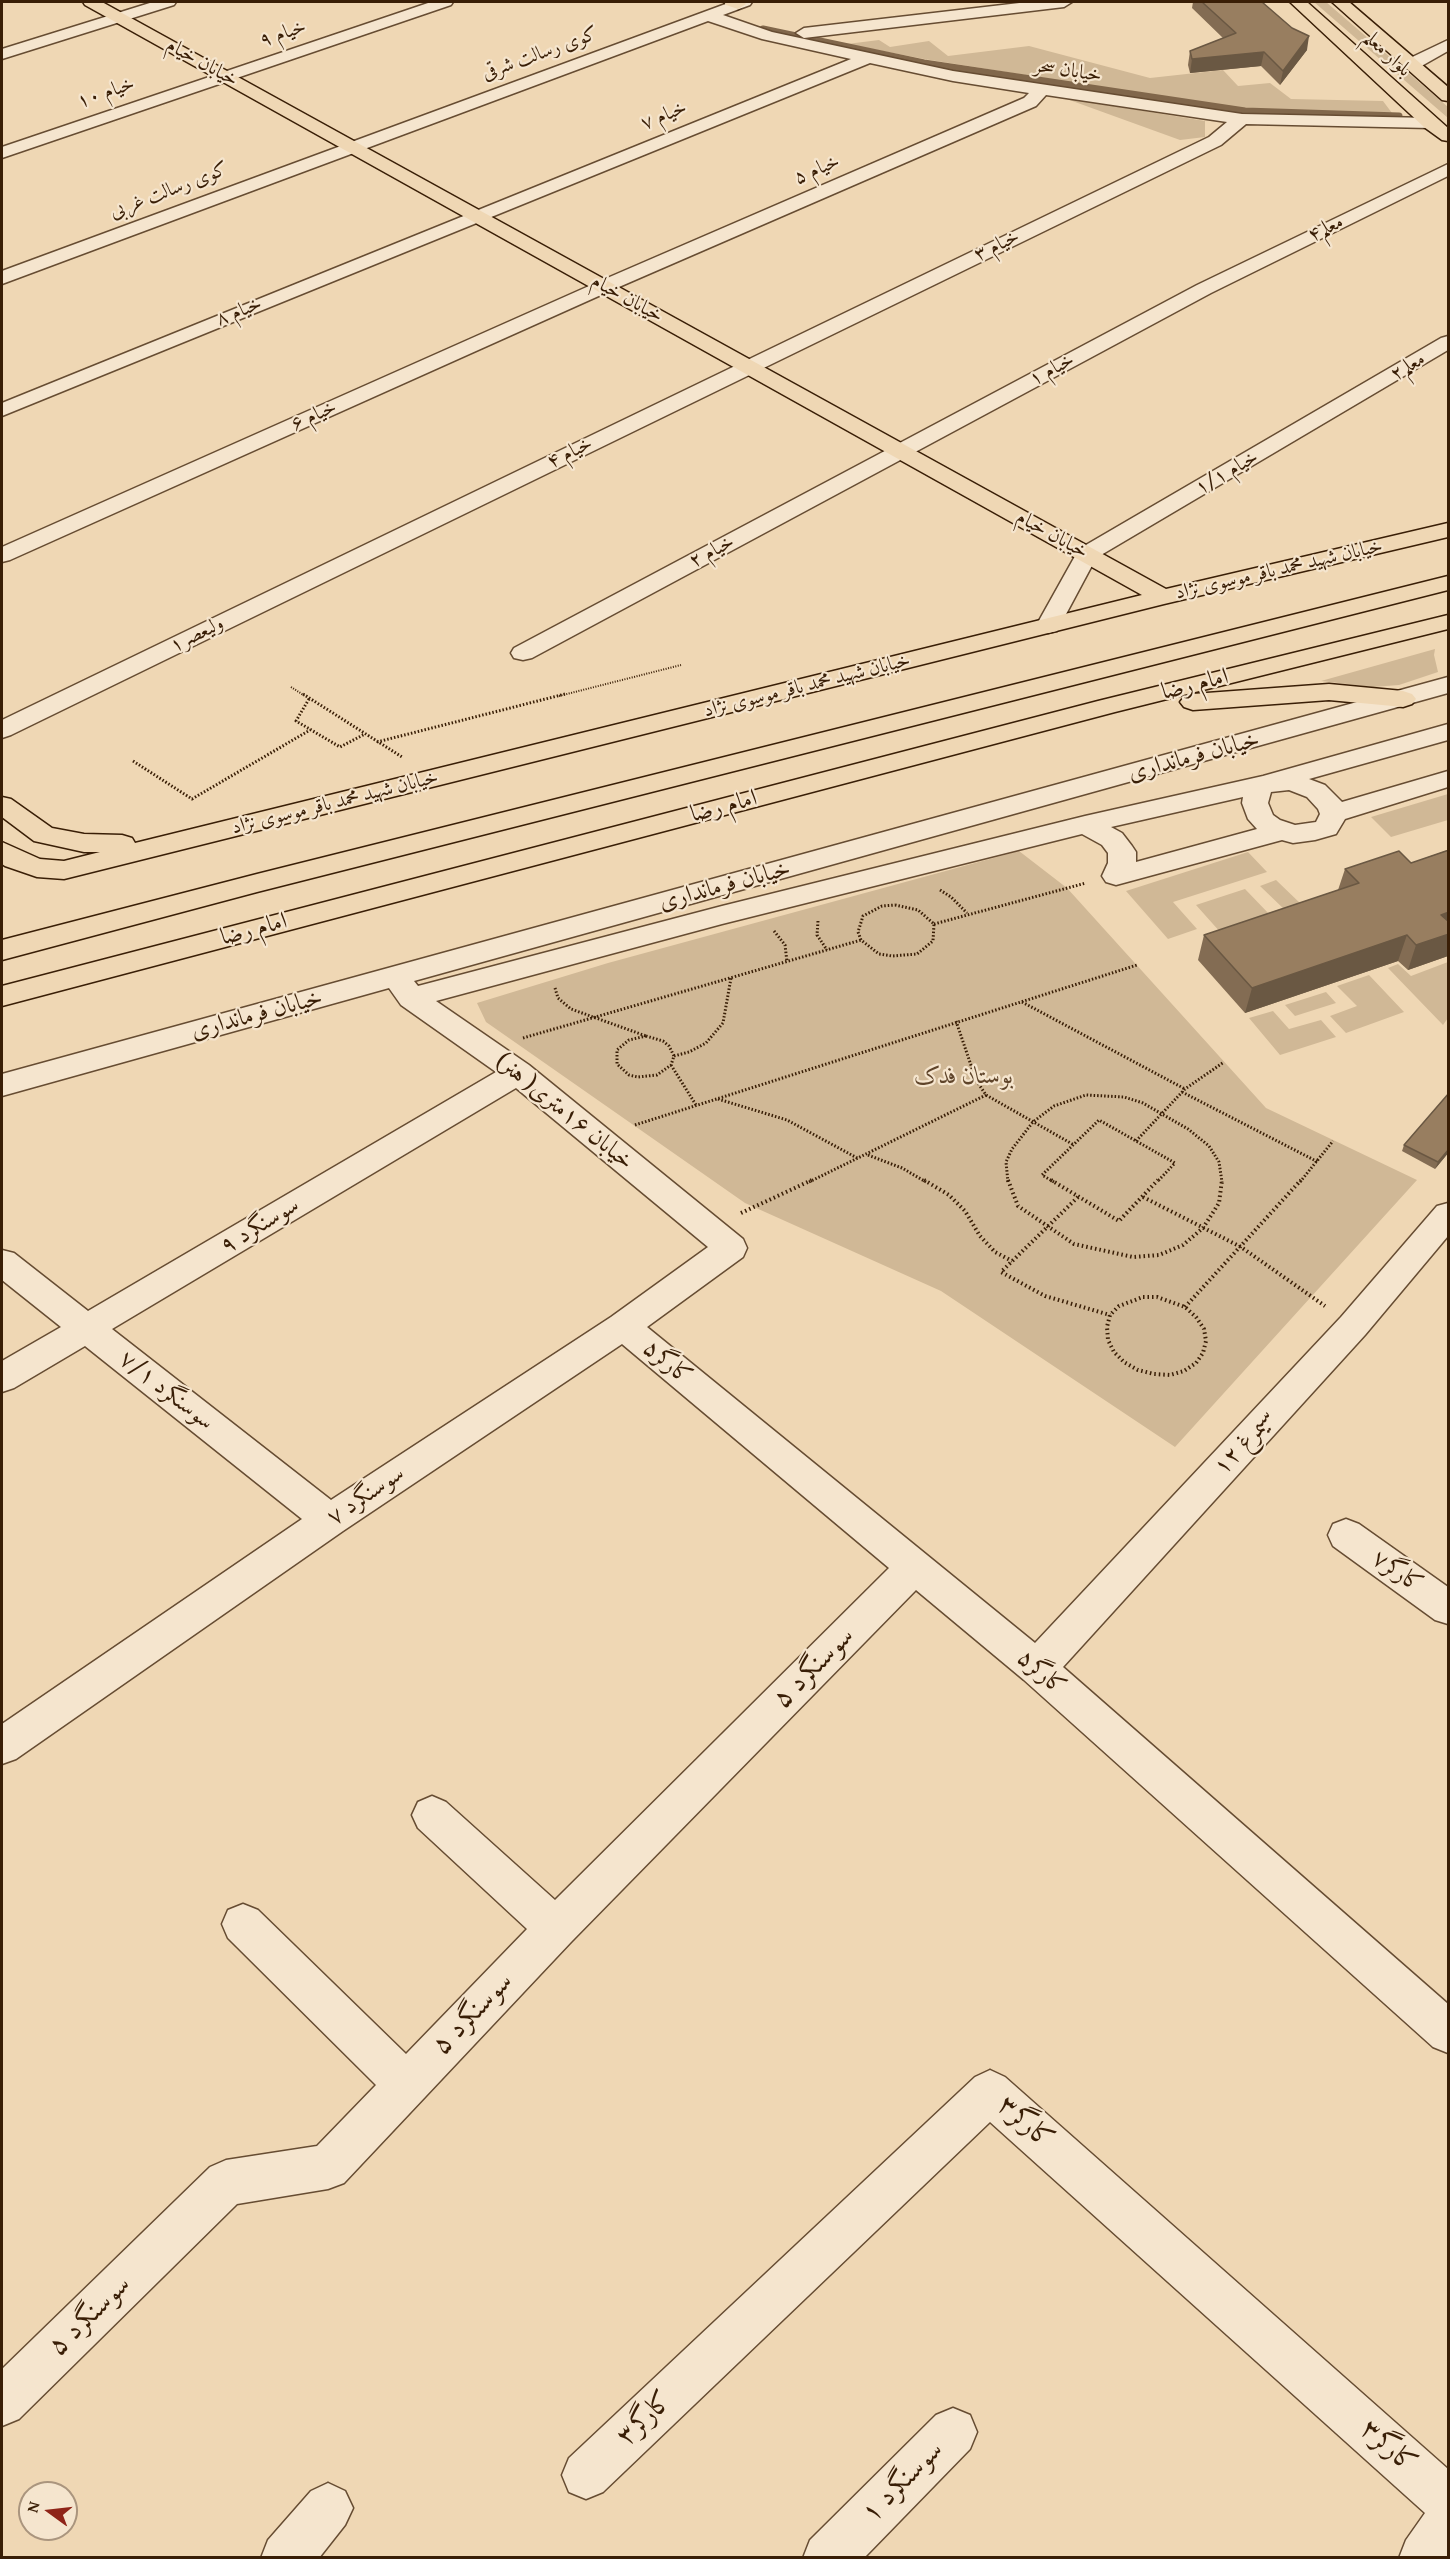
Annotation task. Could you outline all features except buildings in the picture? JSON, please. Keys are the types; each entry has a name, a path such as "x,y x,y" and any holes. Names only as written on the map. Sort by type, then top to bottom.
{"main road":[{"name":"خیابان خیام","path":"91,2 1163,597"},
{"name":"بلوار معلم","path":"1298,2 1430,123 1449,136"},
{"name":"بلوار معلم","path":"1340,2 1449,96"},
{"name":"خیابان شهید محمد باقر موسوی نژاد","path":"2,851 15,860 37,868 64,870 1163,597 1449,530"},
{"name":"امام رضا","path":"2,950 257,883 1449,583"},
{"name":"امام رضا","path":"2,996 1107,706 1449,622"},
{"path":"1107,706 1329,692 1403,699"},
{"path":"2,805 44,835 84,843 166,845"},
{"path":"2,927 257,883"},
{"path":"2,1014 279,923"}],"street":[{"path":"2,54 168,2"},
{"name":"خیام ۹","path":"225,76 445,2"},
{"name":"کوی رسالت شرقی","path":"352,146 738,2"},
{"path":"804,33 1064,2"},
{"name":"خیابان سحر","path":"707,15 768,36 953,76 1242,119 1430,123"},
{"path":"1412,64 1449,45"},
{"name":"خیام ۷","path":"477,215 868,58"},
{"name":"خیام ۱۰","path":"2,153 225,76"},
{"name":"خیام ۵","path":"605,286 1030,102 1043,88"},
{"name":"خیام ۳","path":"748,366 1215,141 1242,119"},
{"name":"کوی رسالت غربی","path":"2,278 352,146"},
{"name":"معلم۴","path":"1204,289 1449,169"},
{"name":"خیام ۸","path":"2,410 477,215"},
{"name":"خیام ۶","path":"12,551 605,286"},
{"name":"خیام ۱","path":"901,451 1204,289"},
{"name":"معلم۲","path":"1367,392 1449,342"},
{"name":"خیام ۴","path":"393,539 748,366"},
{"name":"خیام ۱/۱","path":"1087,555 1367,392"},
{"name":"خیام ۲","path":"523,653 901,451"},
{"path":"2,531 12,551"},
{"name":"ولیعصر۱","path":"2,730 393,539"},
{"path":"1048,626 1087,555"},
{"name":"خیابان فرمانداری","path":"2,1085 404,987 1403,699 1445,689"},
{"path":"404,987 561,958 1085,825 1267,783 1449,732"},
{"path":"1333,814 1449,779"},
{"path":"1267,783 1291,783 1316,791 1331,806 1333,814 1331,821 1317,832 1293,834 1269,826 1257,811 1256,795 1259,788 1267,783"},
{"path":"1085,825 1112,839 1122,852 1122,863 1116,876"},
{"path":"1116,876 1281,831"},
{"name":"خیابان ۱۶متری( هنر)","path":"404,987 518,1073 720,1238"},
{"name":"سوسنگرد ۹","path":"2,1378 518,1073"},
{"name":"سیمرغ ۱۲","path":"1037,1668 1353,1326 1449,1215"},
{"name":"سوسنگرد ۷","path":"2,1746 330,1520 622,1326 720,1238"},
{"name":"سوسنگرد ۷/۱","path":"2,1262 330,1520"},
{"name":"کارگر۵","path":"622,1326 1037,1668 1449,2032"},
{"name":"کارگر۷","path":"1346,1535 1449,1608"},
{"name":"سوسنگرد ۵","path":"2,2402 226,2183 328,2167 556,1928 914,1568"},
{"path":"432,1815 556,1928"},
{"path":"243,1924 406,2084"},
{"name":"کارگر۳","path":"586,2475 990,2092 1449,2501"},
{"name":"سوسنگرد ۱","path":"828,2558 953,2432"},
{"path":"286,2558 328,2508"},
{"path":"1424,2558 1449,2523"}],"path":[{"path":"377,742 681,665"},
{"path":"291,687 404,759"},
{"path":"309,699 296,721 310,730 340,747 365,734"},
{"path":"133,761 192,799 310,730"},
{"path":"934,924 1116,876"},
{"path":"895,905 918,910 934,924 933,941 917,954 905,957 879,954 861,940 858,932 858,924 863,916 882,906 895,905"},
{"path":"485,1049 861,940"},
{"path":"561,958 555,987 558,998 571,1009 663,1041 669,1046 674,1056 666,1071 648,1077 629,1075 622,1070 615,1057 617,1050 629,1040 646,1036"},
{"path":"598,1138 956,1021 1137,965"},
{"path":"674,1056 689,1052 706,1042 723,1023 731,978"},
{"path":"1021,1002 1318,1162"},
{"path":"956,1021 973,1071 986,1095 1074,1145"},
{"path":"1136,1141 1184,1091 1224,1062"},
{"path":"671,1065 696,1105"},
{"path":"720,1238 860,1159 986,1095"},
{"path":"1086,1095 1124,1097 1143,1103 1188,1129 1209,1146 1218,1162 1222,1183 1219,1203 1203,1228 1183,1245 1159,1255 1133,1257 1074,1244 1018,1206 1009,1186 1006,1162 1022,1135 1034,1122 1054,1106 1086,1095"},
{"path":"717,1098 787,1120 860,1159"},
{"path":"1099,1120 1136,1141 1175,1163 1119,1221 1042,1175 1099,1120"},
{"path":"1185,1307 1318,1162 1333,1141"},
{"path":"868,1155 909,1172 950,1195 964,1211 980,1236 995,1252 1012,1261"},
{"path":"1078,1197 1001,1272 1055,1299 1110,1316"},
{"path":"1143,1197 1240,1247 1353,1326"},
{"path":"1143,1297 1157,1297 1185,1307 1204,1329 1206,1341 1203,1353 1196,1363 1184,1371 1170,1375 1138,1370 1124,1362 1114,1352 1108,1340 1107,1327 1110,1316 1119,1306 1143,1297"}],"green space":[{"path":"1314,2 1326,2 1448,107 1448,118"},
{"path":"879,40 890,47 929,41 948,56 1029,46 1150,78 1223,70 1238,86 1270,83 1291,99 1383,101 1392,113 1247,110 924,59 847,44"},
{"path":"1064,98 1205,121 1205,137 1180,140"},
{"path":"1435,649 1438,672 1399,685 1373,687 1321,681"},
{"path":"1448,794 1448,820 1391,837 1371,817"},
{"name":"بوستان فدک","path":"1019,851 1067,888 1266,1108 1417,1180 1175,1447 941,1291 745,1203 486,1022 477,1003 608,963"},
{"path":"1248,852 1267,872 1173,902 1197,929 1168,939 1126,891"},
{"path":"1276,880 1302,905 1286,911 1260,886"},
{"path":"1245,889 1271,916 1221,933 1196,905"},
{"path":"1448,962 1448,1018 1443,1025 1388,968 1398,964 1411,976"},
{"path":"1369,975 1404,1012 1346,1033 1330,1016 1357,1006 1337,986"},
{"path":"1326,992 1336,1003 1295,1016 1285,1005"},
{"path":"1273,1011 1289,1029 1321,1020 1336,1037 1280,1055 1249,1018"}],"waterway":[{"path":"763,29 924,63 1245,111 1399,116"}]}
